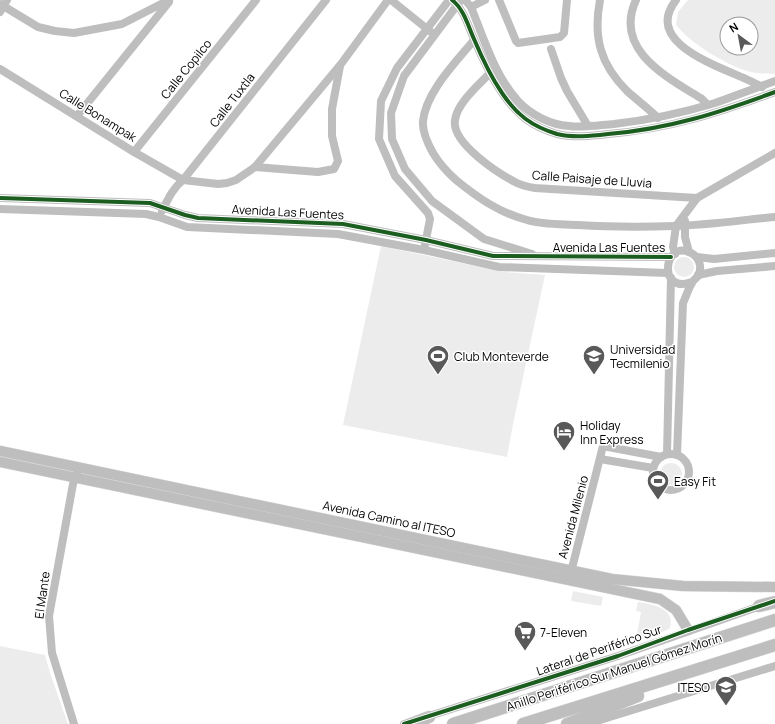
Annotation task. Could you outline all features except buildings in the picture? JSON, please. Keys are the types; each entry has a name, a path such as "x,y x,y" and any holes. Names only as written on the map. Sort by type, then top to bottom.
{"highway":[{"path":"759,606 775,602"},
{"name":"Anillo Periférico Sur Manuel Gómez Morín","path":"453,724 775,620"},
{"name":"Anillo Periférico Sur Manuel Gómez Morín","path":"523,724 775,645"},
{"path":"567,724 727,661"},
{"path":"411,724 428,717"}],"main road":[{"name":"Avenida Camino al ITESO","path":"0,451 570,575 660,599 676,610 688,630"},
{"name":"Avenida Camino al ITESO","path":"0,462 570,575 683,586 775,587"}],"street":[{"path":"3,6 38,27 74,33 122,24 170,0"},
{"path":"77,116 170,0"},
{"name":"Calle Copilco","path":"134,152 255,0"},
{"name":"Calle Tuxtla","path":"159,217 171,192 184,180 326,0"},
{"path":"184,180 218,184 227,183 236,180 256,167 341,64 390,0 434,35"},
{"path":"424,250 430,219 428,213 394,176 379,139 381,100 397,68 449,0"},
{"path":"471,7 485,0"},
{"path":"499,0 516,42 518,43 562,36 564,33 567,0"},
{"path":"600,0 597,14 597,32 602,53 618,81 658,118"},
{"path":"636,0 632,7 630,24 633,37 640,51 656,70 708,104"},
{"path":"676,0 669,11 668,20 673,37 681,45 715,65 773,93"},
{"path":"459,1 471,7 505,90 523,118 538,127 557,134 573,136 620,133 662,127 720,112 773,93"},
{"path":"459,1 404,76 391,112 392,139 405,170 432,201 484,239 542,257"},
{"path":"459,1 474,40 490,73 518,102 545,120 569,126 588,126 658,118 708,104 775,81"},
{"path":"474,40 441,80 431,98 423,123 430,148 438,160 450,174 475,195 494,207 512,216 528,221 594,226 680,226 775,217"},
{"path":"551,49 560,78 566,91 588,126"},
{"path":"256,167 318,172 334,169 338,161 332,136 332,110 341,64"},
{"name":"Calle Bonampak","path":"0,69 134,152 184,180"},
{"name":"Calle Paisaje de Lluvia","path":"490,73 463,102 454,120 456,131 465,144 475,155 503,176 519,184 535,188 697,198"},
{"path":"664,456 669,276 668,264 673,255 673,247 680,226 697,198 775,153"},
{"name":"Avenida Las Fuentes","path":"0,198 150,203 184,215 198,218 342,224 426,240 493,256 542,257 673,255"},
{"name":"Avenida Las Fuentes","path":"0,209 146,214 187,227 338,234 424,250 499,267 669,276"},
{"path":"680,226 689,252"},
{"path":"673,255 680,252 689,252 697,258 700,263 698,275 692,282 684,303 677,455"},
{"path":"697,258 714,259 775,253"},
{"path":"698,275 775,266"},
{"path":"669,276 678,283 683,284 692,282"},
{"name":"Avenida Milenio","path":"570,575 603,446 664,456"},
{"path":"677,455 686,461 689,472 686,482 682,486 670,490 659,485 655,480 653,468 656,462 664,456 677,455"},
{"path":"600,459 653,468"},
{"name":"El Mante","path":"74,724 52,653 49,616 75,477 79,467"},
{"name":"Lateral de Periférico Sur","path":"404,724 618,656 759,606"},
{"path":"587,724 775,666"}],"shaded area":[{"path":"688,0 775,0 775,74 750,72 738,68 699,46 676,25 678,12"},
{"name":"Club Monteverde","path":"381,246 504,272 545,275 507,457 343,425"},
{"path":"684,257 691,260 694,267 691,274 684,277 677,274 674,267 677,260"},
{"path":"671,463 679,466 682,474 679,482 671,485 663,482 660,474 663,466"},
{"path":"573,591 603,597 601,606 571,601"},
{"path":"638,602 661,608 666,612 671,621 670,628 636,641 641,612 636,611"},
{"path":"0,646 45,655 68,724 0,724"},
{"path":"593,649 600,651 601,653 571,663 563,659"}],"cycle path":[{"path":"452,0 463,13 487,67 498,87 513,108 525,119 557,134 569,136 589,136 630,132 673,124 733,107 775,92"},
{"path":"0,198 150,203 198,218 343,224 426,240 493,256 671,257"},
{"path":"404,724 618,656 688,630 775,601"}],"place":[{"name":"Club Monteverde","path":"438,376"},
{"name":"Universidad Tecmilenio","path":"594,376"},
{"name":"Holiday Inn Express","path":"564,452"},
{"name":"Easy Fit","path":"658,500"},
{"name":"7-Eleven","path":"525,652"},
{"name":"ITESO","path":"726,706"}]}
